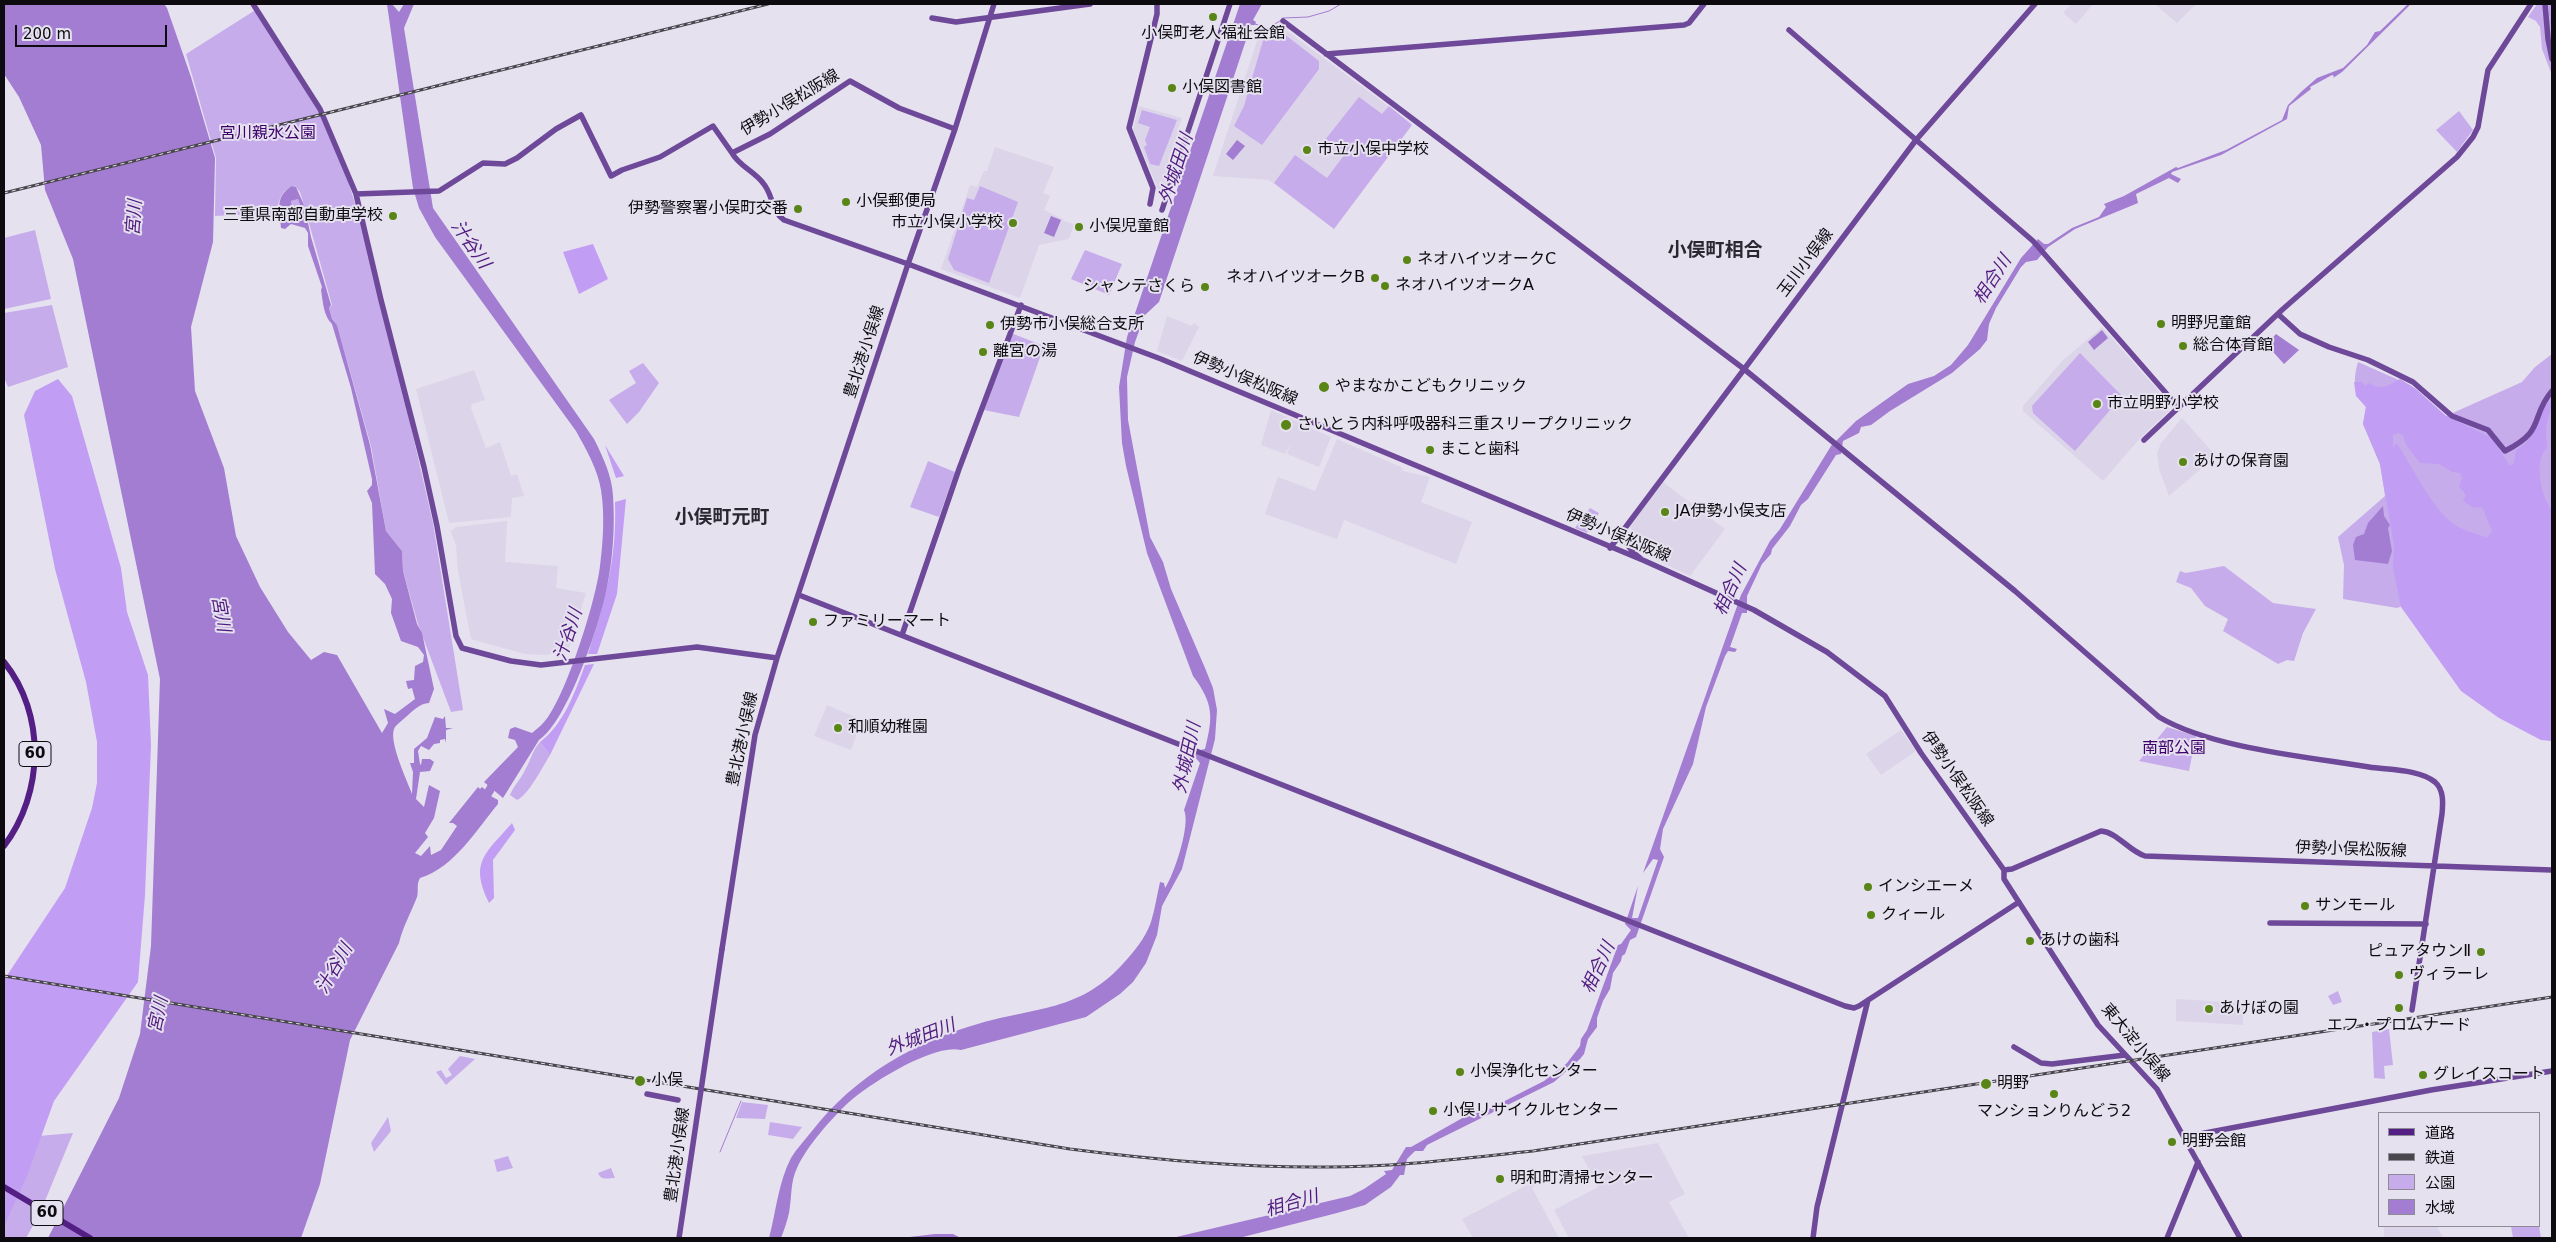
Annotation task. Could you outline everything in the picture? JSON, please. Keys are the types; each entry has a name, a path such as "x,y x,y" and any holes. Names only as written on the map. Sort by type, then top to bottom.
{"main road":[{"name":"60","path":"4,662 24,697 31,714 35,747 31,788 20,820 4,846"},
{"name":"60","path":"4,1188 90,1238"}],"street":[{"path":"253,4 320,109 356,194 380,300 424,467 437,526 456,636 460,645 465,650 519,663 541,664 697,647 777,658"},
{"path":"908,264 994,4"},
{"path":"932,18 956,22 1090,4"},
{"path":"1150,204 1153,188 1129,128 1157,14 1157,4"},
{"path":"1162,210 1230,4"},
{"path":"1326,54 1684,25 1689,23 1704,4"},
{"name":"玉川小俣線","path":"1610,548 1916,140 2036,4"},
{"path":"2144,440 2278,314 2457,157 2467,146 2478,127 2488,70 2531,4"},
{"path":"2545,4 2552,59"},
{"path":"1283,21 1744,369 2015,591 2150,709 2169,722 2190,731 2233,742 2415,774 2435,782 2440,790 2443,803 2412,1010"},
{"path":"1789,30 2034,241 2179,408"},
{"name":"伊勢小俣松阪線","path":"732,153 770,134 850,81 899,108 954,129"},
{"name":"伊勢小俣松阪線","path":"356,194 433,192 454,184 483,164 505,164 513,160 556,129 580,115 611,176 622,170 660,157 713,126 736,160 764,183 775,209 784,220 1020,305 1151,355 1645,561 1754,610 1827,652 1885,696 1921,753 2004,870 2012,869 2101,831 2110,833 2127,847 2145,856 2552,870"},
{"name":"豊北港小俣線","path":"679,1238 755,735 777,658 908,264"},
{"path":"902,634 959,469 1020,305"},
{"path":"2278,314 2300,334 2329,347 2368,360 2413,382 2452,416 2488,430 2505,451 2530,436 2552,391"},
{"path":"1625,527 1623,535 1627,544 1632,551 1645,561"},
{"path":"799,595 1845,1006 1854,1008 1868,1000 2020,902"},
{"name":"東大淀小俣線","path":"2004,870 2004,879 2098,1025 2157,1089 2240,1238"},
{"path":"2270,923 2426,924"},
{"path":"1813,1238 1817,1208 1868,1000"},
{"path":"2014,1047 2034,1060 2046,1064 2126,1055"},
{"path":"2184,1137 2431,1090 2552,1071"},
{"path":"647,1094 678,1100"},
{"path":"2167,1238 2198,1162"}],"shaded area":[{"path":"2071,4 2093,4 2076,24 2063,13"},
{"path":"2155,4 2196,4 2177,23"},
{"path":"2548,4 2552,4 2552,41"},
{"name":"市立小俣中学校","path":"1278,24 1411,123 1334,229 1269,180 1213,176 1261,29 1270,30"},
{"path":"1139,106 1182,118 1177,131 1184,138 1164,198 1158,189 1133,129"},
{"name":"市立小俣小学校","path":"995,147 1054,167 1043,193 1050,196 1044,210 1063,219 1063,221 1074,224 1069,239 1039,245 1020,298 941,269 970,185 977,187 984,171 987,171"},
{"path":"593,244 608,279 579,294 563,252"},
{"path":"1167,316 1192,326 1194,323 1199,327 1182,361 1157,351"},
{"name":"市立明野小学校","path":"2102,327 2169,403 2169,411 2142,436 2103,481 2023,411 2023,406 2063,360"},
{"path":"474,370 485,400 472,404 471,408 486,448 500,442 511,476 517,474 524,496 512,498 511,517 449,523 416,389"},
{"path":"58,379 72,396 121,568 127,612 148,675 151,745 145,895 138,982 54,1101 27,1176 4,1226 4,980 65,888 92,808 97,783 97,742 86,682 55,569 24,415 35,391"},
{"path":"2400,379 2416,389 2446,416 2492,438 2510,466 2514,463 2516,450 2530,439 2543,411 2552,399 2546,429 2547,448 2540,461 2540,479 2545,497 2552,510 2552,741 2541,740 2499,718 2461,691 2401,607 2393,568 2394,545 2380,464 2363,424 2366,407 2356,396 2354,382 2362,382 2365,386 2369,383 2381,387","holes":["2398,433 2403,435 2406,445 2420,463 2439,464 2452,472 2460,473 2462,478 2459,487 2466,495 2463,501 2474,508 2482,507 2492,531 2487,538 2455,525 2439,509 2398,445 2396,443 2394,448 2393,446 2393,435"]},
{"path":"1271,410 1331,437 1319,467 1287,454 1291,443 1285,454 1261,445"},
{"name":"あけの保育園","path":"2182,418 2216,456 2169,496 2159,469 2157,453 2161,443"},
{"path":"1337,439 1401,467 1403,471 1430,477 1421,502 1472,522 1456,564 1344,520 1337,539 1265,514 1278,477 1315,491"},
{"path":"605,445 624,476 616,478"},
{"path":"1663,482 1725,529 1690,576 1636,550 1629,537 1632,529 1629,527"},
{"path":"626,499 617,594 597,654 588,654 609,579 614,542 615,502"},
{"path":"507,521 505,562 558,566 556,588 586,593 568,651 545,655 525,654 471,639 458,571 456,546 451,531 456,527"},
{"path":"594,664 550,755 540,742 556,726 568,707 585,665"},
{"name":"和順幼稚園","path":"827,705 862,720 851,750 814,736"},
{"path":"1901,730 1916,751 1881,775 1866,754"},
{"path":"512,823 515,830 493,860 494,898 489,903 480,878 480,868 488,851"},
{"name":"あけぼの園","path":"2176,999 2243,1003 2243,1025 2176,1021"},
{"path":"1658,1143 1685,1194 1669,1202 1689,1238 1569,1238 1554,1210 1598,1187 1582,1156"},
{"path":"1533,1182 1535,1186 1532,1188 1559,1238 1473,1238 1462,1219"},
{"path":"2384,1227 2437,1227 2444,1238 2384,1238"}],"green space":[{"path":"2537,4 2548,4 2552,41 2552,75 2542,49 2540,27 2536,21 2528,17"},
{"name":"宮川親水公園","path":"257,9 322,114 341,159 372,257 433,523 463,710 451,712 418,624 403,571 402,551 386,531 371,446 337,325 332,319 329,308 332,305 305,209 301,210 304,218 298,220 296,216 292,217 291,214 295,212 294,208 289,210 288,206 293,205 291,201 298,199 301,206 304,205 300,192 295,186 287,189 278,204 277,213 215,216 216,158 186,54"},
{"path":"1279,30 1319,61 1319,69 1262,145 1234,126 1244,106 1264,37 1273,35"},
{"path":"1359,97 1382,114 1389,106 1412,125 1334,229 1274,183 1295,155 1327,178 1345,154 1325,140"},
{"path":"1142,110 1177,120 1159,166 1150,164 1144,147 1147,145 1145,140 1150,127 1138,123"},
{"path":"2459,111 2473,130 2457,152 2436,130"},
{"path":"980,186 1018,202 989,283 954,270 948,259 967,198 974,200"},
{"path":"35,230 51,299 4,309 4,238"},
{"path":"1085,250 1122,264 1109,295 1071,279"},
{"path":"52,305 68,367 8,387 4,377 4,313"},
{"path":"1011,333 1044,346 1019,417 984,410"},
{"path":"2080,353 2122,396 2075,451 2033,413 2032,406"},
{"path":"2552,354 2552,550 2397,608 2343,599 2344,565 2338,537 2385,496 2380,464 2363,424 2366,407 2356,391 2355,375 2358,362 2410,385 2446,416 2522,382 2535,367"},
{"path":"643,363 659,383 639,412 627,424 609,400 636,383 629,371"},
{"path":"928,461 955,472 939,517 910,507"},
{"path":"1590,508 1599,513 1587,533 1575,528"},
{"path":"2224,566 2273,603 2316,609 2303,633 2294,661 2287,660 2278,664 2223,631 2228,619 2205,606 2191,588 2176,582 2180,571 2186,573"},
{"name":"南部公園","path":"2167,727 2196,736 2189,771 2139,761"},
{"path":"540,742 550,755 526,793 517,800 510,795"},
{"path":"2338,991 2342,1002 2333,1005 2328,996"},
{"path":"2389,1029 2393,1065 2384,1066 2385,1079 2374,1078 2372,1032"},
{"path":"460,1056 475,1059 446,1085 436,1072 441,1070 446,1078 452,1075 448,1069"},
{"path":"742,1102 768,1105 765,1119 736,1118"},
{"path":"388,1117 391,1131 374,1152 371,1143"},
{"path":"770,1122 802,1127 793,1139 768,1135"},
{"path":"73,1133 40,1213 26,1238 4,1238 4,1139"},
{"path":"508,1156 513,1168 497,1172 494,1160"},
{"path":"611,1168 615,1178 607,1179 599,1176 598,1173"},
{"path":"2511,1227 2539,1227 2541,1238 2513,1238"}],"water":[{"name":"宮川","path":"4,4 164,4 167,8 191,77 215,158 213,242 191,327 195,391 224,468 236,536 260,587 288,632 311,660 324,652 337,655 382,733 388,723 384,709 395,714 415,699 412,688 408,689 406,681 414,680 415,666 423,662 424,655 418,647 401,641 391,613 392,599 385,584 375,574 372,503 367,491 372,485 372,479 351,388 332,324 325,312 322,287 308,246 308,233 305,228 291,224 285,229 281,228 280,199 286,190 292,186 296,187 304,205 301,207 298,199 291,201 292,205 288,207 290,210 294,208 295,212 291,214 292,217 296,216 298,220 304,218 301,210 305,209 311,237 331,305 329,308 332,319 337,325 370,445 386,531 402,551 403,571 417,624 422,633 434,689 429,703 414,710 395,727 393,733 402,770 412,794 413,772 410,763 414,763 414,749 427,738 435,717 443,719 445,716 446,728 453,728 446,730 446,743 445,739 440,740 440,743 434,744 429,750 421,746 418,751 421,765 422,759 430,759 434,762 430,771 420,772 416,799 424,807 429,785 440,791 434,818 425,833 428,837 415,853 421,856 430,846 431,855 441,850 457,826 449,823 478,787 480,789 482,787 488,792 487,794 498,800 498,804 454,857 444,866 420,878 417,897 399,943 350,1040 320,1184 301,1238 48,1238 119,1098 140,1034 151,946 160,679 73,259 45,190 41,145 19,97 4,74"},
{"path":"387,4 392,4 399,12 404,4 414,4 404,28 433,208 594,439 611,481 614,530 611,564 598,623 581,670 561,713 550,729 539,740 503,798 484,782 518,747 515,740 508,738 510,729 515,727 532,733 546,719 556,704 580,644 593,600 600,566 603,528 601,490 588,452 576,431 435,237 419,208 413,188"},
{"path":"1240,4 1262,4 1253,20 1256,22 1255,25 1251,25 1159,302 1145,315 1135,342 1127,377 1128,420 1150,537 1163,562 1171,589 1213,688 1217,710 1215,739 1182,869 1162,906 1157,935 1146,963 1133,982 1120,994 1086,1017 961,1050 949,1049 935,1053 902,1067 858,1094 820,1133 801,1160 792,1185 789,1213 781,1238 769,1238 780,1187 791,1158 829,1111 847,1094 888,1064 932,1040 981,1023 1073,1000 1089,992 1105,981 1121,966 1138,946 1151,922 1160,882 1164,883 1165,888 1173,872 1185,826 1186,817 1184,810 1200,763 1195,757 1191,757 1192,752 1205,749 1210,711 1205,695 1193,676 1147,553 1122,443 1119,387 1127,337"},
{"path":"2410,4 2409,6 2342,72 2333,78 2334,76 2332,75 2310,87 2311,89 2289,106 2287,119 2221,155 2172,172 2171,174 2181,179 2178,183 2169,178 2136,194 2138,203 2075,229 2048,247 2037,260 2026,262 1996,308 1989,324 1987,340 1980,349 1952,373 1890,411 1871,425 1861,427 1859,433 1843,441 1841,454 1836,455 1808,499 1801,505 1790,526 1762,564 1747,596 1747,613 1742,613 1730,647 1737,649 1735,652 1728,651 1725,656 1706,707 1693,764 1663,829 1660,849 1664,857 1636,937 1630,940 1625,954 1613,973 1610,989 1597,1018 1597,1027 1588,1039 1584,1054 1580,1059 1554,1082 1427,1145 1423,1151 1415,1151 1407,1159 1404,1175 1400,1175 1391,1187 1365,1205 1239,1238 1172,1238 1350,1196 1386,1174 1384,1171 1392,1170 1406,1147 1411,1147 1466,1116 1487,1110 1544,1081 1567,1063 1580,1046 1581,1039 1587,1030 1618,945 1621,944 1631,930 1625,924 1638,886 1632,918 1638,918 1658,860 1653,859 1643,873 1741,595 1770,541 1780,529 1831,446 1856,421 1908,384 1934,376 1951,365 1968,345 2021,258 2038,239 2044,244 2048,244 2072,228 2099,217 2106,207 2104,204 2124,196 2176,167 2178,168 2226,150 2282,120 2288,105 2301,92 2317,78 2343,68 2367,45 2375,32 2380,31"},
{"path":"1237,140 1245,146 1233,160 1226,154"},
{"path":"1051,216 1061,220 1054,237 1044,233"},
{"path":"2102,330 2108,338 2094,350 2088,342"},
{"path":"2276,334 2299,350 2284,364 2266,344"},
{"path":"2383,506 2384,516 2390,525 2388,528 2392,551 2388,564 2355,560 2353,545 2356,537 2364,534 2368,523"},
{"path":"953,1234 961,1238 901,1238"}],"waterway":[{"path":"1283,18 1308,17 1329,11 1341,4"},
{"path":"1255,24 1268,28 1280,21"},
{"name":"汁谷川","path":"482,803 497,778"},
{"path":"720,1152 741,1101"}],"railway":[{"path":"4,193 768,4"},
{"path":"4,976 1070,1149 1134,1157 1296,1167 1354,1167 1405,1164 1533,1151 2552,997"}],"place":[{"name":"小俣町老人福祉会館","path":"1213,17"},
{"name":"小俣図書館","path":"1172,88"},
{"name":"市立小俣中学校","path":"1307,150"},
{"name":"小俣郵便局","path":"846,202"},
{"name":"伊勢警察署小俣町交番","path":"798,209"},
{"name":"三重県南部自動車学校","path":"393,216"},
{"name":"市立小俣小学校","path":"1013,223"},
{"name":"小俣児童館","path":"1079,227"},
{"name":"ネオハイツオークC","path":"1407,260"},
{"name":"ネオハイツオークB","path":"1375,278"},
{"name":"ネオハイツオークA","path":"1385,286"},
{"name":"シャンテさくら","path":"1205,287"},
{"name":"明野児童館","path":"2161,324"},
{"name":"伊勢市小俣総合支所","path":"990,325"},
{"name":"総合体育館","path":"2183,346"},
{"name":"離宮の湯","path":"983,352"},
{"name":"やまなかこどもクリニック","path":"1324,387"},
{"name":"市立明野小学校","path":"2097,404"},
{"name":"さいとう内科呼吸器科三重スリープクリニック","path":"1286,425"},
{"name":"まこと歯科","path":"1430,450"},
{"name":"あけの保育園","path":"2183,462"},
{"name":"JA伊勢小俣支店","path":"1665,512"},
{"name":"ファミリーマート","path":"813,622"},
{"name":"和順幼稚園","path":"838,728"},
{"name":"インシエーメ","path":"1868,887"},
{"name":"サンモール","path":"2305,906"},
{"name":"クィール","path":"1871,915"},
{"name":"あけの歯科","path":"2030,941"},
{"name":"ピュアタウンⅡ","path":"2481,952"},
{"name":"ヴィラーレ","path":"2399,975"},
{"name":"エフ・プロムナード","path":"2399,1008"},
{"name":"あけぼの園","path":"2209,1009"},
{"name":"小俣浄化センター","path":"1460,1072"},
{"name":"グレイスコート","path":"2423,1075"},
{"name":"小俣","path":"640,1081"},
{"name":"明野","path":"1986,1084"},
{"name":"マンションりんどう2","path":"2054,1094"},
{"name":"小俣リサイクルセンター","path":"1433,1111"},
{"name":"明野会館","path":"2172,1142"},
{"name":"明和町清掃センター","path":"1500,1179"}],"district":[{"name":"小俣町相合","path":"1715,251"},
{"name":"小俣町元町","path":"722,518"}],"water label":[{"name":"外城田川","path":"1177,169"},
{"name":"相合川","path":"1993,280"},
{"name":"相合川","path":"1731,590"},
{"name":"外城田川","path":"1188,758"},
{"name":"相合川","path":"1599,968"},
{"name":"外城田川","path":"921,1038"},
{"name":"相合川","path":"1292,1204"}]}
